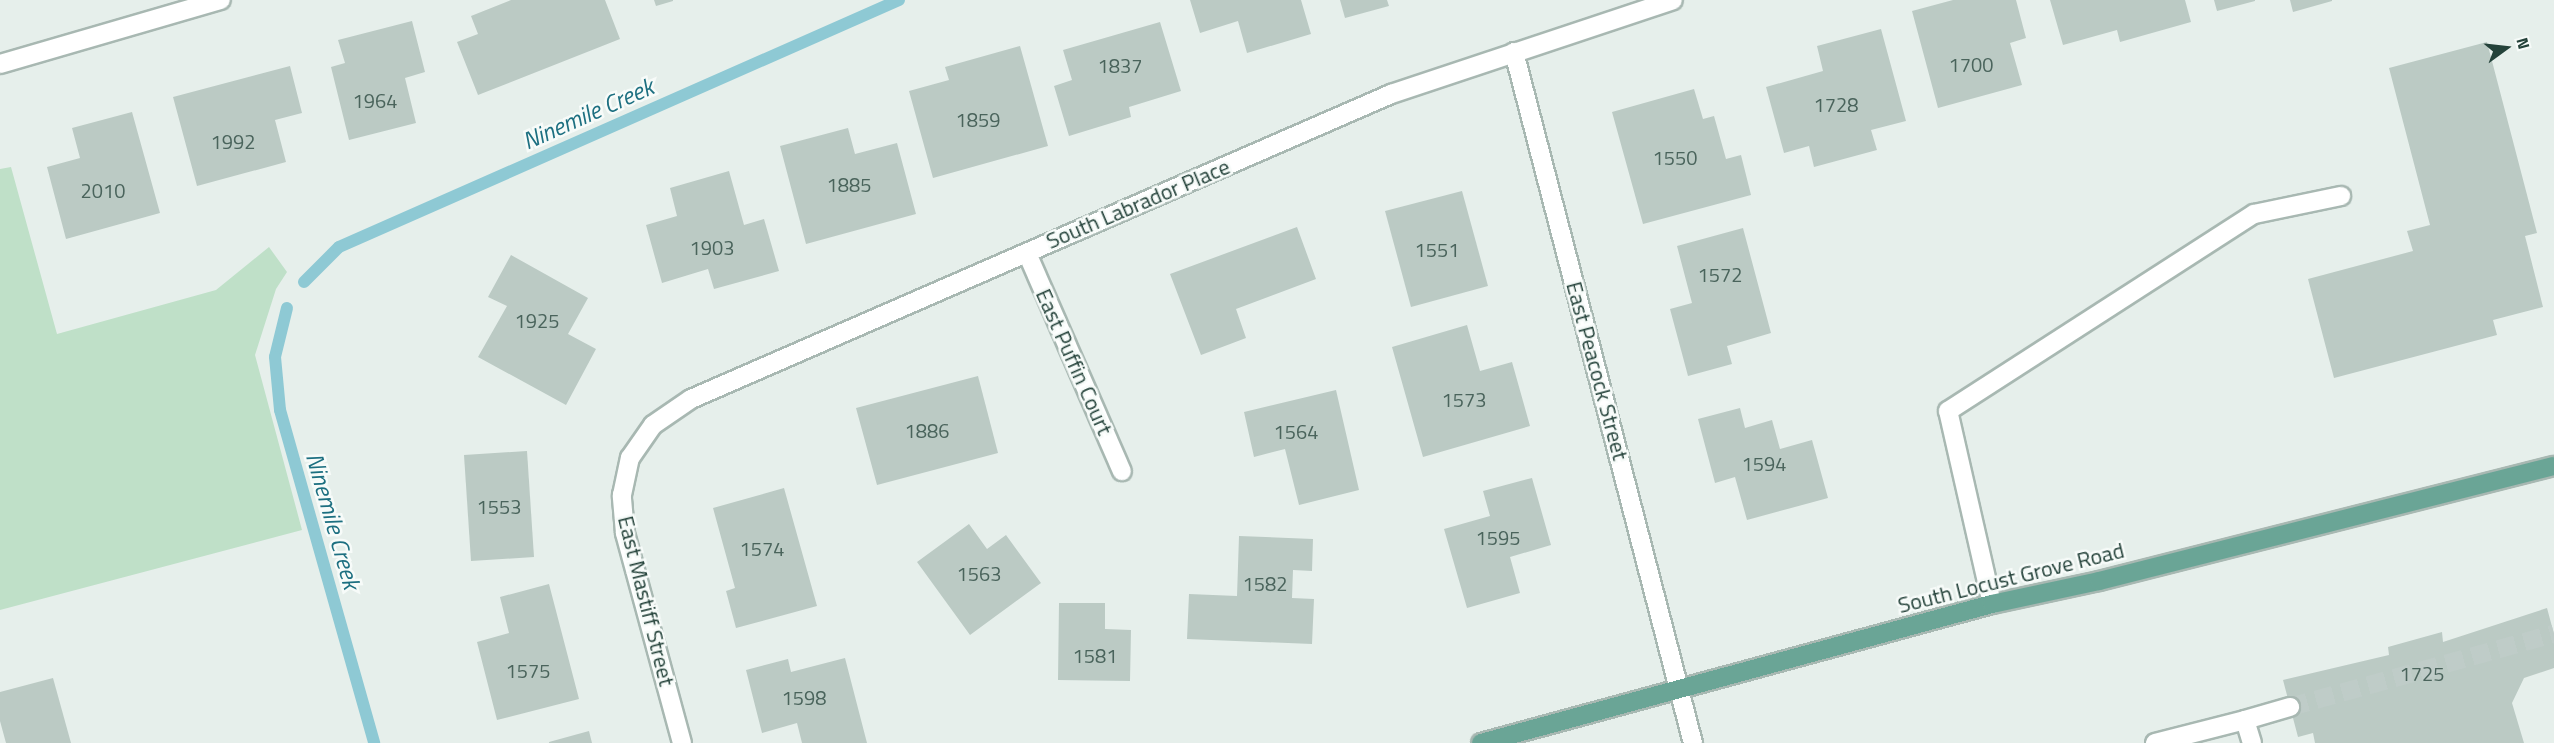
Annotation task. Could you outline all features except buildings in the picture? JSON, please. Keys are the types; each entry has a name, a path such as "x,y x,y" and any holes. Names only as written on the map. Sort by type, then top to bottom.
{"main road":[{"name":"South Locust Grove Road","path":"1481,743 1992,604 2099,581 2554,466"}],"street":[{"path":"0,64 221,0"},
{"name":"South Labrador Place","path":"630,458 653,425 691,399 1391,94 1673,0"},
{"name":"East Peacock Street","path":"1514,52 1693,743"},
{"path":"1992,604 1948,411 2254,214 2341,195"},
{"name":"East Puffin Court","path":"1027,253 1122,471"},
{"name":"East Mastiff Street","path":"630,458 622,495 625,533 682,743"},
{"path":"2155,743 2290,706"},
{"path":"2245,720 2252,743"}],"green space":[{"path":"11,167 57,334 216,290 269,247 287,272 276,289 255,355 302,530 0,610 0,169"}],"waterway":[{"name":"Ninemile Creek","path":"304,282 339,247 899,0"},
{"name":"Ninemile Creek","path":"287,308 275,357 280,410 374,743"}],"tunnel":[{"path":"2290,707 2554,634"}]}
